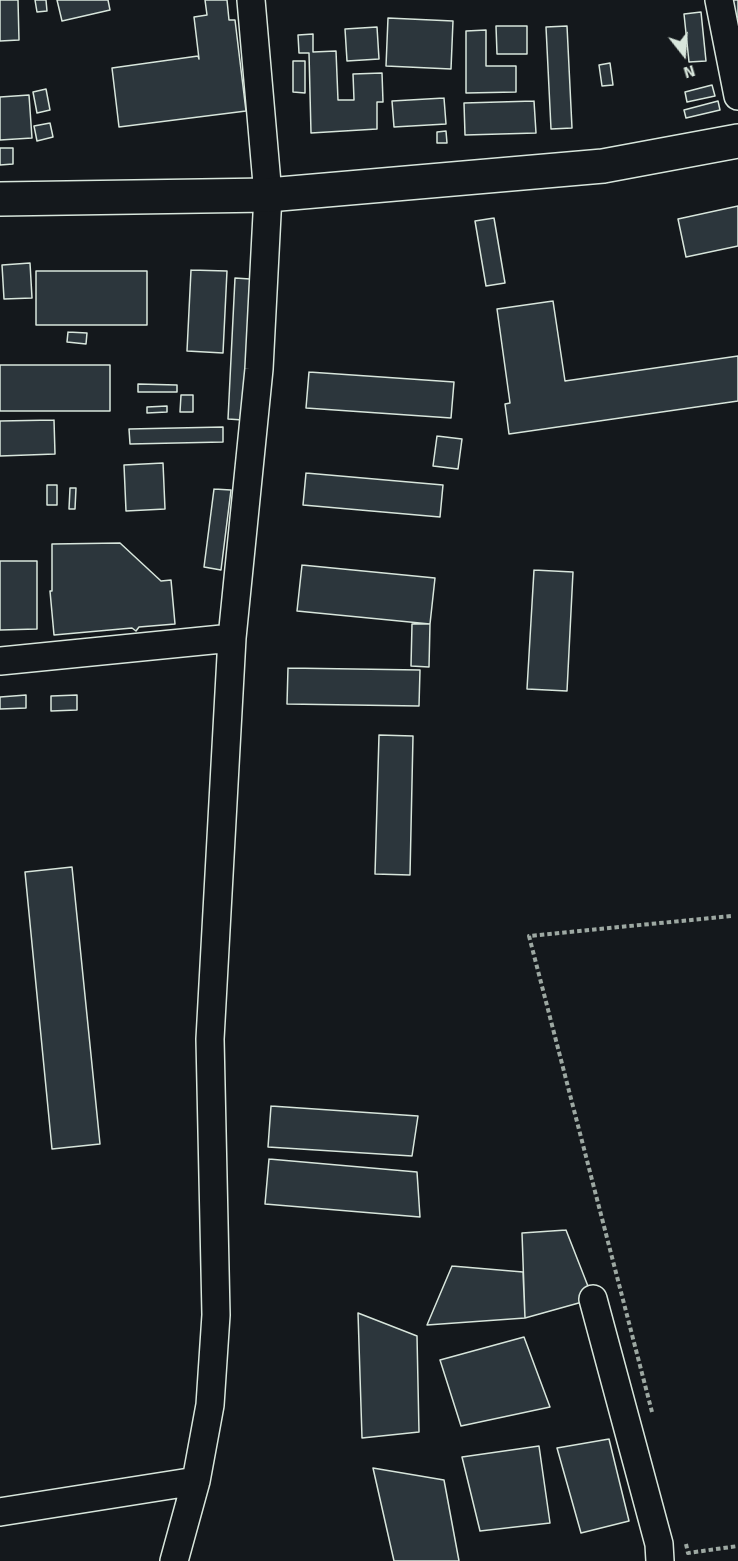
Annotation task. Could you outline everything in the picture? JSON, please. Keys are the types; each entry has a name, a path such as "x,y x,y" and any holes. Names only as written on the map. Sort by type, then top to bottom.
{"main road":[{"path":"0,199 268,195 603,166 738,141"}],"street":[{"path":"174,1561 196,1481 210,1405 216,1316 210,1039 232,638 259,369 268,195 251,0"},
{"path":"719,0 738,96"},
{"path":"0,661 232,638"},
{"path":"593,1299 659,1544 660,1561"},
{"path":"0,1512 196,1481"}],"path":[{"path":"653,1416 529,936 731,916"},
{"path":"685,1541 688,1553 738,1546"}],"building":[{"path":"0,0 18,0 19,40 0,41"},
{"path":"35,0 46,0 47,11 37,12"},
{"path":"57,0 108,0 110,10 62,21"},
{"path":"205,0 227,0 229,20 235,20 246,111 119,127 112,68 198,56 199,59 194,17 207,15"},
{"path":"723,0 738,0 738,17 728,20"},
{"path":"701,12 706,61 689,62 684,14"},
{"path":"388,18 453,21 451,69 386,66"},
{"path":"496,26 527,26 527,54 497,54"},
{"path":"567,26 572,128 551,129 546,27"},
{"path":"377,27 379,59 347,61 345,29"},
{"path":"486,30 486,66 516,66 516,92 466,93 466,31"},
{"path":"313,34 313,52 336,51 338,100 354,100 353,74 382,73 383,102 377,102 377,129 311,133 309,53 299,53 298,35"},
{"path":"293,61 305,61 305,93 293,92"},
{"path":"610,63 613,85 602,86 599,65"},
{"path":"712,85 715,96 687,102 685,92"},
{"path":"46,89 50,110 37,113 33,92"},
{"path":"29,95 32,138 0,140 0,97"},
{"path":"444,98 446,124 394,127 392,101"},
{"path":"534,101 536,133 465,135 464,103"},
{"path":"718,101 720,110 686,118 684,110"},
{"path":"50,123 53,137 37,141 34,126"},
{"path":"446,131 447,143 437,143 437,132"},
{"path":"0,148 13,148 13,164 0,165"},
{"path":"738,206 738,246 686,257 678,219"},
{"path":"494,218 505,283 486,286 475,221"},
{"path":"30,263 32,298 4,299 2,265"},
{"path":"191,270 227,271 223,353 187,351"},
{"path":"36,271 147,271 147,325 36,325"},
{"path":"235,278 250,279 243,420 228,419"},
{"path":"553,301 565,381 738,356 738,401 509,434 505,404 510,403 497,309"},
{"path":"68,332 87,333 86,344 67,342"},
{"path":"0,365 110,365 110,411 0,411"},
{"path":"309,372 454,382 451,418 306,408"},
{"path":"138,384 177,385 177,392 138,392"},
{"path":"181,395 193,395 193,412 180,412"},
{"path":"167,406 167,412 147,413 147,407"},
{"path":"54,420 55,454 0,456 0,421"},
{"path":"223,427 223,442 130,444 129,429"},
{"path":"437,436 462,439 458,469 433,466"},
{"path":"163,463 165,509 126,511 124,465"},
{"path":"306,473 443,485 440,517 303,505"},
{"path":"47,485 57,485 57,505 47,505"},
{"path":"70,488 76,488 75,509 69,509"},
{"path":"214,489 231,490 221,570 204,567"},
{"path":"120,543 161,581 171,580 175,624 139,627 136,631 132,628 54,635 50,591 52,591 52,544"},
{"path":"0,561 37,561 37,629 0,630"},
{"path":"302,565 435,578 430,624 297,611"},
{"path":"534,570 573,572 567,691 527,689"},
{"path":"412,624 430,624 429,667 411,666"},
{"path":"288,668 420,670 419,706 287,704"},
{"path":"26,695 26,708 0,709 0,697"},
{"path":"77,695 77,710 51,711 51,696"},
{"path":"379,735 413,736 410,875 375,874"},
{"path":"72,867 100,1144 52,1149 25,872"},
{"path":"271,1106 418,1116 412,1156 268,1147"},
{"path":"269,1159 417,1172 420,1217 265,1204"},
{"path":"566,1230 593,1299 525,1318 522,1233"},
{"path":"452,1266 523,1272 525,1318 427,1325"},
{"path":"358,1313 417,1336 419,1432 362,1438"},
{"path":"524,1337 550,1407 461,1426 440,1360"},
{"path":"609,1439 629,1521 581,1533 557,1448"},
{"path":"539,1446 550,1523 480,1531 462,1457"},
{"path":"373,1468 444,1480 459,1561 394,1561"}]}
